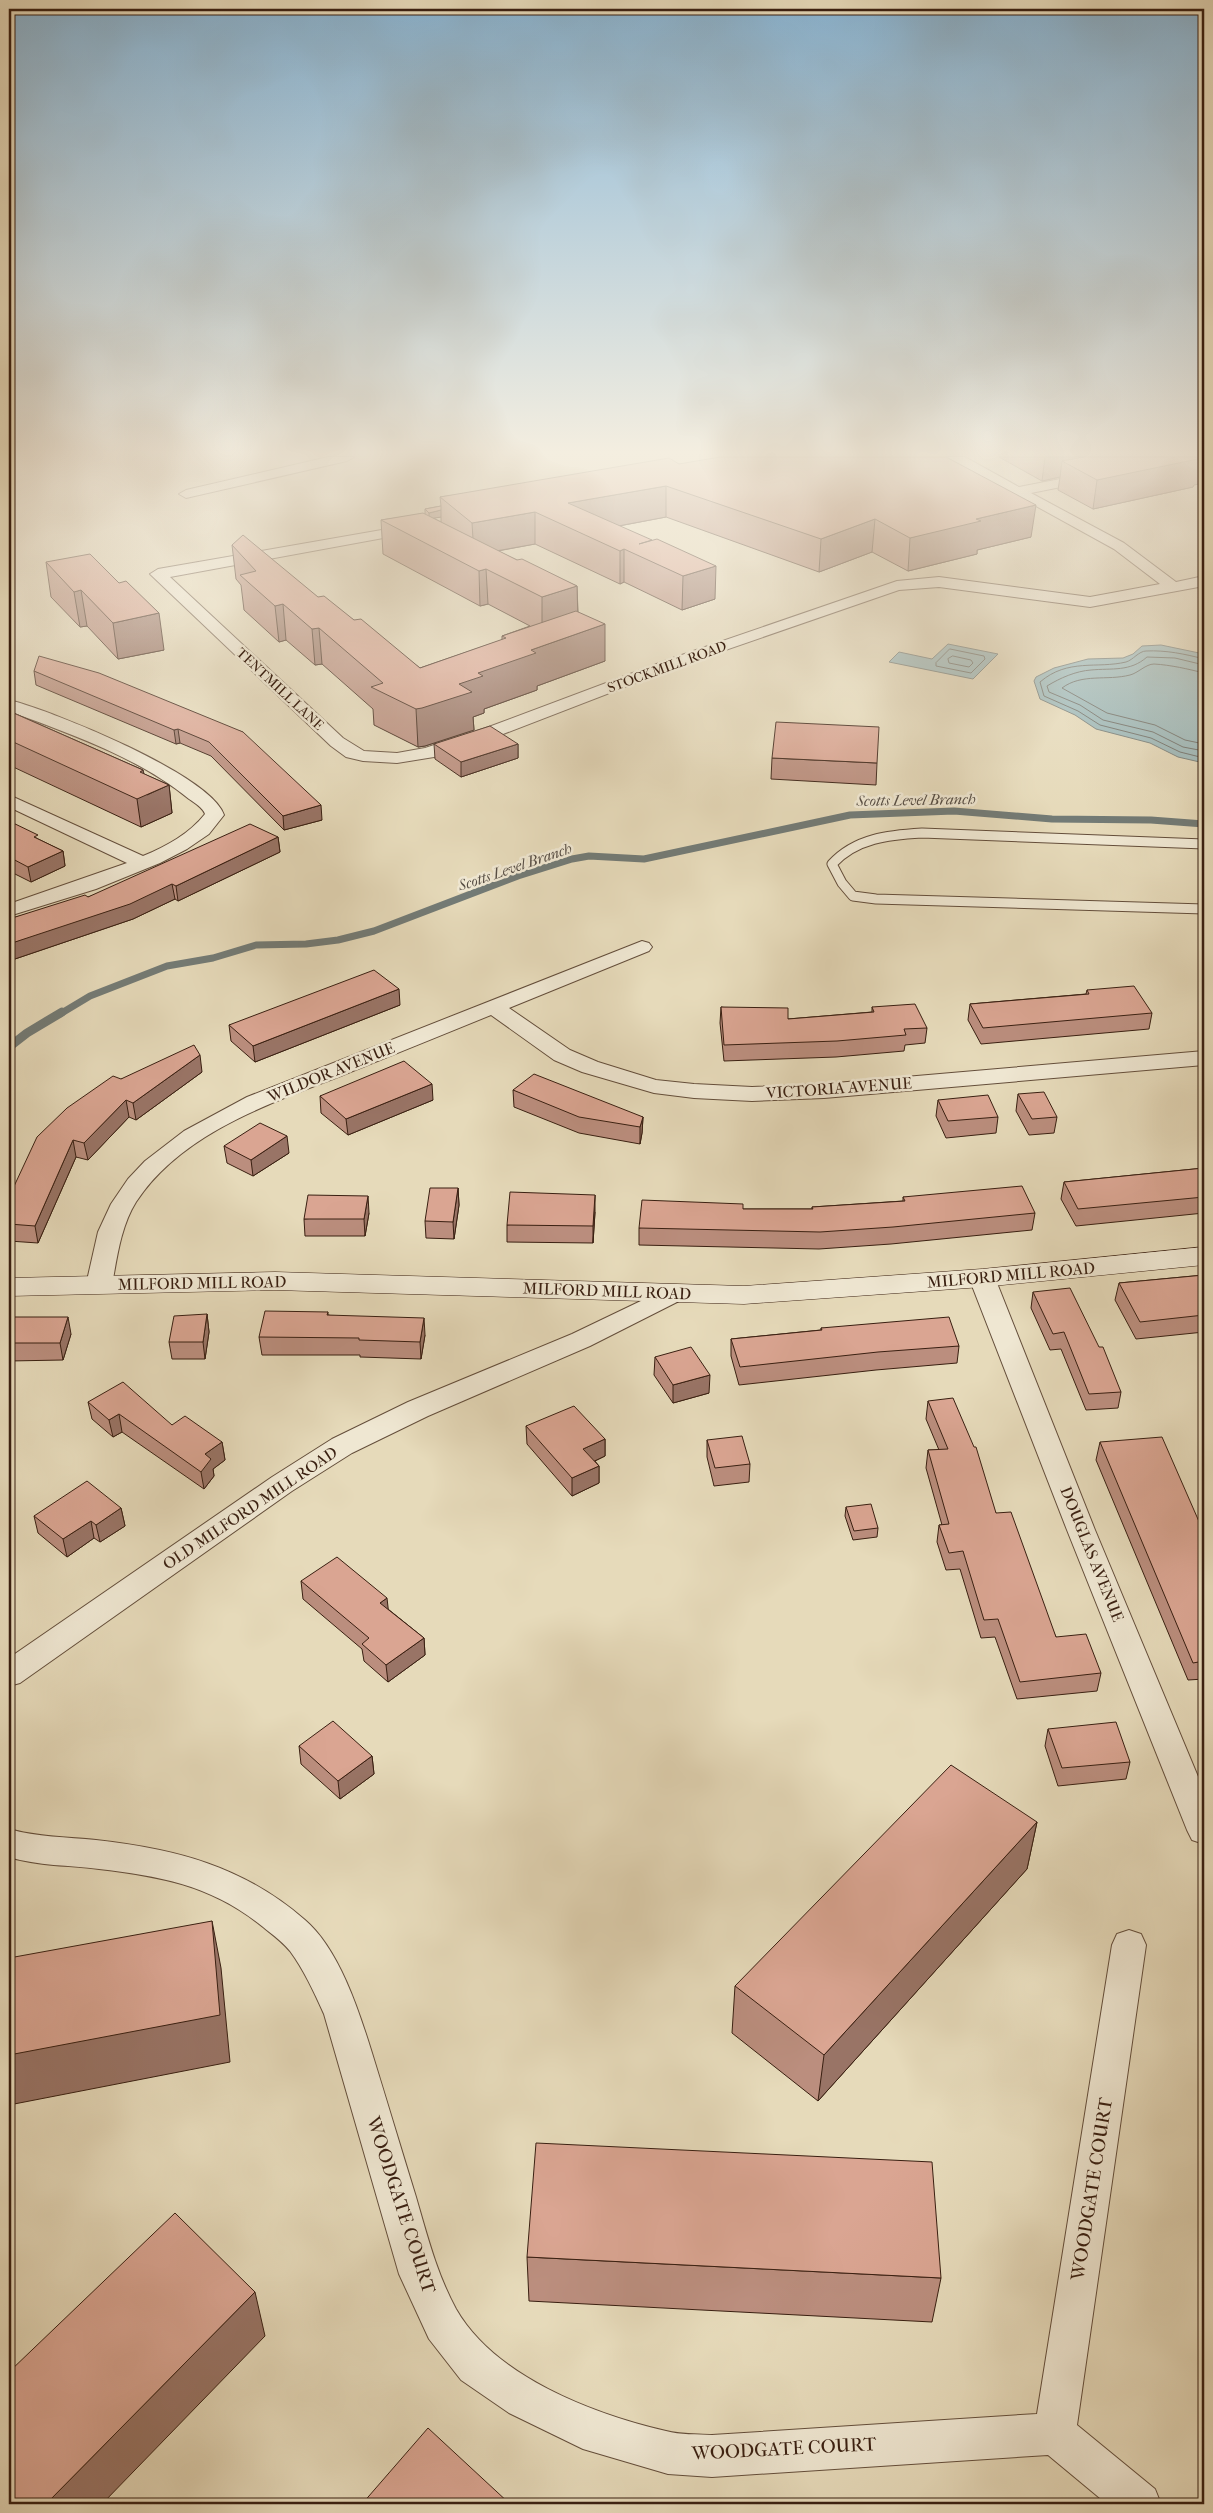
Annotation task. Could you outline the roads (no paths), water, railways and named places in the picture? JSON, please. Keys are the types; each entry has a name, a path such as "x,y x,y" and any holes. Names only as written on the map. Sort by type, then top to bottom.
{"main road":[{"name":"MILFORD MILL ROAD","path":"9,1287 275,1281 445,1285 670,1295 744,1295 814,1292 982,1278 1204,1256"}],"street":[{"name":"TENTMILL LANE","path":"158,574 337,742 352,753 363,756 397,758"},
{"path":"1156,574 1173,587"},
{"name":"STOCKMILL ROAD","path":"397,758 428,753 492,732 676,662 897,586 939,582 1090,602 1204,581"},
{"path":"9,705 94,737 132,755 175,779 213,808 215,815 212,822 196,836 142,863 90,885 9,910"},
{"path":"9,800 142,863"},
{"name":"WILDOR AVENUE","path":"99,1285 105,1252 114,1223 130,1195 166,1155 220,1118 255,1102 642,947"},
{"name":"VICTORIA AVENUE","path":"494,1007 562,1055 590,1067 654,1086 694,1092 752,1094 824,1091 1204,1058"},
{"name":"DOUGLAS AVENUE","path":"982,1278 1085,1539 1204,1830"},
{"name":"OLD MILFORD MILL ROAD","path":"9,1674 282,1484 342,1446 418,1409 581,1340 670,1295"},
{"name":"WOODGATE COURT","path":"9,1843 26,1848 150,1861 199,1872 236,1888 270,1911 302,1940 325,1978 342,2014 419,2274 442,2325 475,2366 524,2398 583,2428 668,2453 712,2456 1055,2434 1130,1944"},
{"path":"1055,2434 1140,2504"}],"lane":[{"path":"1204,844 922,833 892,835 861,843 840,853 832,864 842,883 853,896 876,899 964,900 1204,909"}],"water":[{"path":"948,644 998,654 973,679 889,662 899,652 932,659"},
{"path":"1161,645 1204,654 1204,763 1178,757 1150,743 1096,729 1075,715 1040,699 1034,681 1036,677 1054,668 1088,659 1123,658 1133,654 1142,646"}],"waterway":[{"name":"Scotts Level Branch","path":"60,1014 90,996 167,966 213,958 256,945 306,944 338,940 374,931 518,876 572,859 589,856 644,859 850,815 954,811 1052,819 1151,820 1204,824"},
{"name":"Scotts Level Branch","path":"9,1047 27,1033 62,1012"}]}
